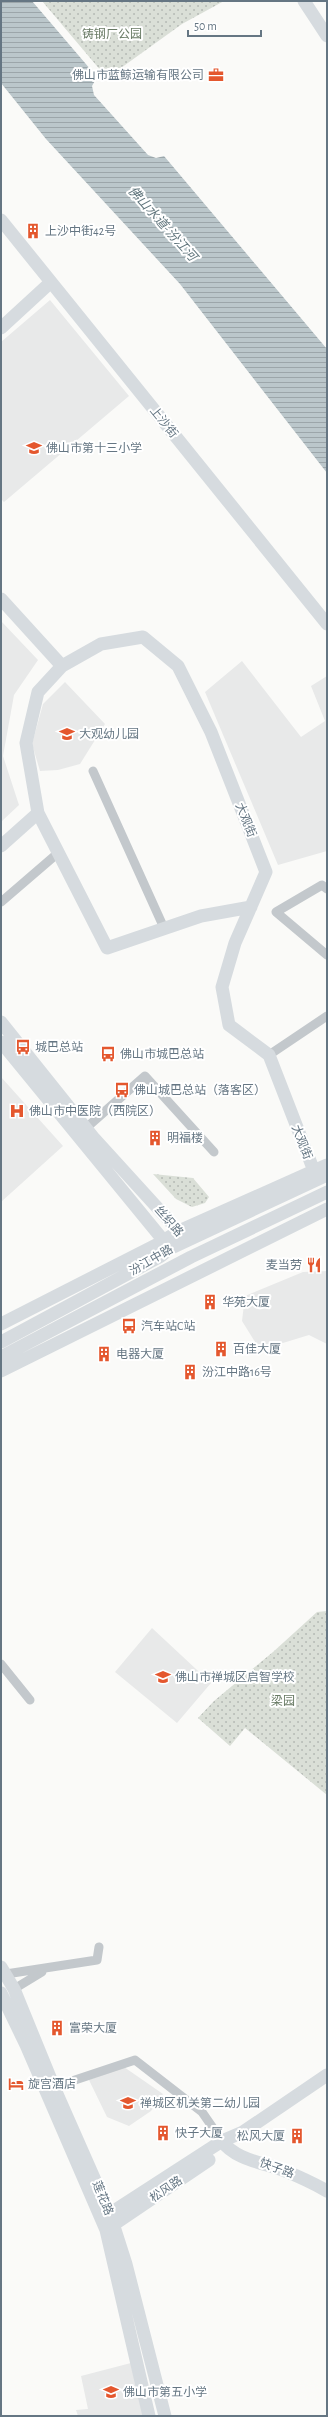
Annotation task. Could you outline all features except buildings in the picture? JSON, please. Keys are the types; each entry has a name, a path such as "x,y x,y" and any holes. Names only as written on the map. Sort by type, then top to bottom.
{"main road":[{"path":"304,1 327,36"},
{"name":"上沙街","path":"1,220 327,624"},
{"path":"1,328 51,282"},
{"path":"1,599 62,666"},
{"name":"大观街","path":"164,928 107,948 38,813 26,743 38,692 62,666 101,644 143,637 178,666 211,732 266,872 235,943 222,987 229,1025 269,1055 314,1171"},
{"path":"1,846 38,813"},
{"path":"164,928 201,916 251,907"},
{"name":"丝织路","path":"1,1022 86,1128 183,1236 191,1257"},
{"path":"1,1042 33,1080 38,1100 163,1247 1,1324"},
{"path":"183,1236 327,1165"},
{"name":"汾江中路","path":"1,1342 183,1236 327,1175"},
{"name":"汾江中路","path":"1,1357 191,1257 327,1194"},
{"path":"1,1371 327,1209"},
{"name":"丝织路","path":"163,1247 191,1257"},
{"name":"莲花路","path":"3,1973 14,1989 126,2264 165,2416"},
{"path":"1,1994 14,1989"},
{"name":"莲花路","path":"1,1994 108,2222 149,2416"},
{"name":"松风路","path":"108,2222 225,2145 327,2075"},
{"name":"快子路","path":"225,2145 240,2156 302,2178 327,2191"}],"street":[{"path":"93,771 164,928"},
{"path":"1,902 58,852"},
{"path":"327,888 322,885 276,912 327,955"},
{"path":"269,1055 327,1016"},
{"path":"86,1128 145,1076 214,1152"},
{"path":"1,1664 30,1700"},
{"path":"3,1973 47,1969 97,1960 99,1947"},
{"path":"14,1989 47,1969"},
{"path":"54,2087 135,2060 202,2112 225,2145"}],"shaded area":[{"name":"佛山市第十三小学","path":"50,300 129,396 4,502 1,499 1,342"},
{"path":"1,621 38,660 14,695 3,756 19,805 1,822"},
{"path":"242,661 301,737 325,721 311,686 327,676 327,851 278,865 205,692"},
{"name":"大观幼儿园","path":"65,682 105,724 80,764 58,770 40,771 32,744 43,704"},
{"name":"佛山市中医院（西院区）","path":"1,1077 63,1146 1,1202"},
{"path":"327,1271 327,1344 309,1335 260,1350 242,1321 245,1296 303,1272"},
{"name":"佛山市禅城区启智学校","path":"152,1628 211,1683 177,1723 115,1672"},
{"name":"禅城区机关第二幼儿园","path":"124,2067 163,2094 151,2111 129,2126 107,2117 89,2080"},
{"name":"佛山市第五小学","path":"131,2363 144,2416 78,2416 76,2410 88,2409 81,2376"}],"green space":[{"name":"铸钢厂公园","path":"42,1 224,1 182,24 107,78"},
{"path":"153,1174 193,1178 209,1197 205,1203 192,1207 176,1199"},
{"name":"梁园","path":"327,1611 327,1795 245,1728 230,1746 198,1718 214,1701 273,1652 317,1612"}],"water":[{"name":"佛山水道-汾江河","path":"1,1 32,1 97,77 92,86 94,95 148,155 156,158 164,156 327,349 327,473 180,284 46,139 1,83"}],"place":[{"name":"佛山市蓝鲸运输有限公司","path":"216,75"},
{"name":"上沙中街42号","path":"33,231"},
{"name":"佛山市第十三小学","path":"34,448"},
{"name":"大观幼儿园","path":"67,734"},
{"name":"城巴总站","path":"23,1047"},
{"name":"佛山市城巴总站","path":"108,1054"},
{"name":"佛山城巴总站（落客区）","path":"122,1090"},
{"name":"佛山市中医院（西院区）","path":"17,1111"},
{"name":"明福楼","path":"155,1138"},
{"name":"麦当劳","path":"314,1265"},
{"name":"华苑大厦","path":"210,1302"},
{"name":"汽车站C站","path":"129,1326"},
{"name":"百佳大厦","path":"221,1349"},
{"name":"电器大厦","path":"104,1354"},
{"name":"汾江中路16号","path":"190,1372"},
{"name":"佛山市禅城区启智学校","path":"163,1677"},
{"name":"富荣大厦","path":"57,2028"},
{"name":"旋宫酒店","path":"16,2084"},
{"name":"禅城区机关第二幼儿园","path":"128,2103"},
{"name":"快子大厦","path":"163,2133"},
{"name":"松风大厦","path":"297,2136"},
{"name":"佛山市第五小学","path":"111,2392"}]}
